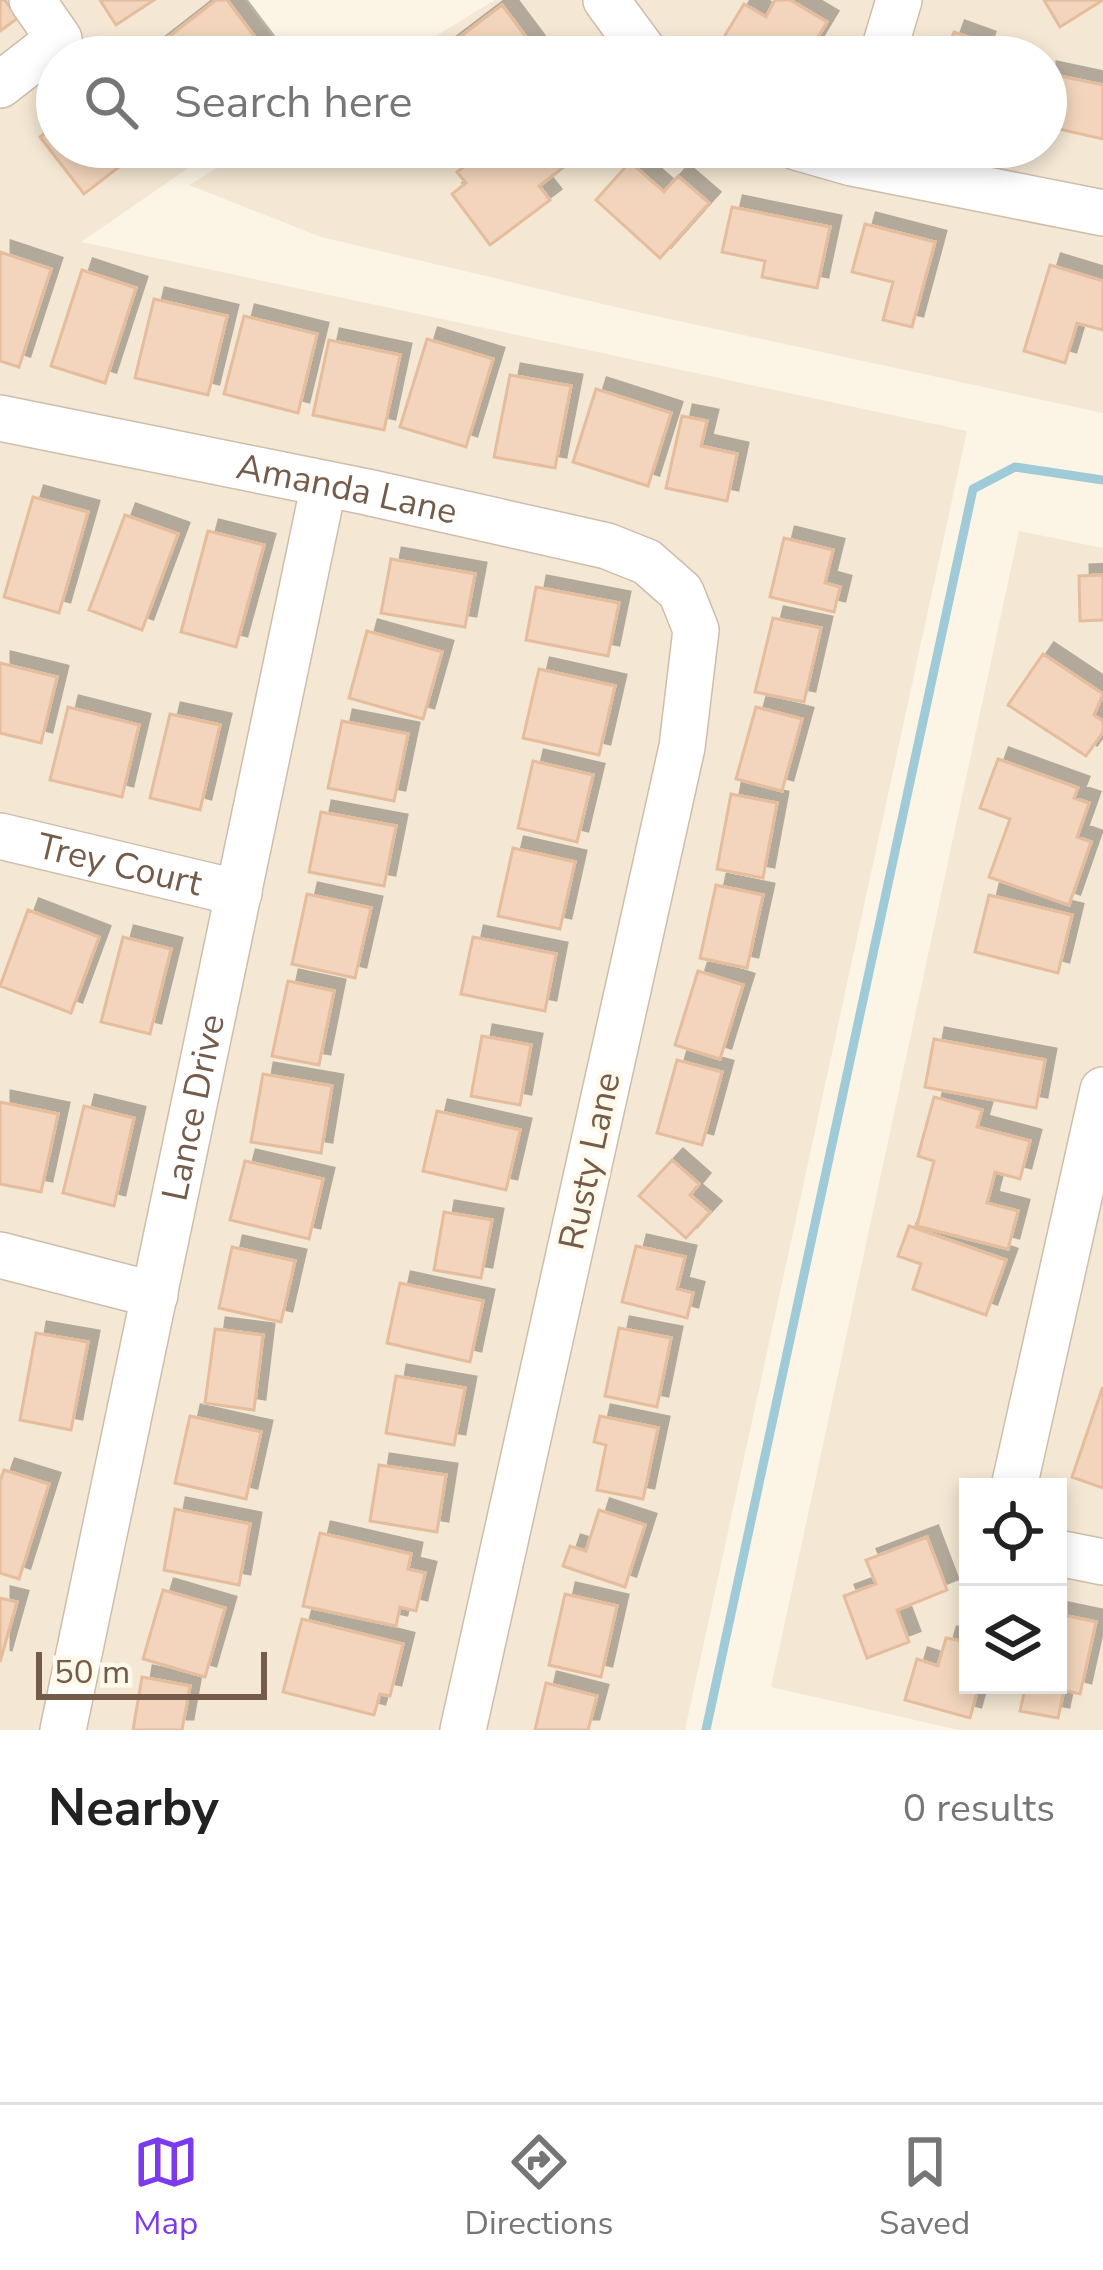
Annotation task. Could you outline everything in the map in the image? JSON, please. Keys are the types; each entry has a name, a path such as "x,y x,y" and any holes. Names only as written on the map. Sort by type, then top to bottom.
{"street":[{"path":"32,0 57,36"},
{"path":"606,0 632,36"},
{"path":"888,36 899,0"},
{"path":"0,85 36,57"},
{"path":"911,168 1103,212"},
{"name":"Amanda Lane","path":"0,418 607,546 647,562 681,592"},
{"name":"Lance Drive","path":"63,1730 325,484"},
{"name":"Rusty Lane","path":"463,1730 682,747 696,630 681,592"},
{"name":"Trey Court","path":"0,836 239,892"},
{"path":"1016,1478 1098,1145 1103,1090"},
{"path":"0,1255 154,1295"},
{"path":"1067,1555 1103,1562"}],"shaded area":[{"path":"0,0 245,0 272,36 36,36 36,168 188,168 81,242 967,431 685,1730 0,1730"},
{"path":"495,0 1103,0 1103,413 637,312 321,237 189,185 217,168 1067,168 1067,36 436,36"},
{"path":"1019,531 1103,548 1103,1730 959,1730 771,1687"}],"building":[{"path":"0,0 18,18 0,31"},
{"path":"100,0 154,0 116,25"},
{"path":"216,0 227,0 254,36 170,36"},
{"path":"775,0 790,0 827,22 819,36 725,36 744,4 766,17"},
{"path":"1044,0 1103,0 1060,27"},
{"path":"502,5 525,36 461,36"},
{"path":"1067,77 1103,85 1103,139 1067,131"},
{"path":"64,168 118,168 84,194"},
{"path":"462,168 563,168 539,186 550,200 490,245 452,194 466,183 457,172"},
{"path":"625,168 637,168 664,192 678,176 709,203 660,258 596,200"},
{"path":"732,207 830,227 817,288 762,277 765,261 722,252"},
{"path":"865,224 935,242 912,327 883,320 893,282 852,272"},
{"path":"0,252 51,269 19,367 0,361"},
{"path":"1050,265 1103,281 1103,330 1077,323 1065,363 1024,351"},
{"path":"82,270 136,288 105,383 51,366"},
{"path":"154,299 227,316 208,395 135,378"},
{"path":"244,316 317,334 298,413 224,394"},
{"path":"427,339 493,359 466,447 400,427"},
{"path":"329,340 400,355 384,430 313,415"},
{"path":"510,375 571,386 555,468 494,457"},
{"path":"596,389 671,413 648,486 573,462"},
{"path":"682,416 707,421 701,446 737,454 727,501 666,488"},
{"path":"33,497 88,512 59,613 4,597"},
{"path":"125,515 178,534 142,630 89,610"},
{"path":"208,531 264,545 236,647 181,632"},
{"path":"784,538 833,550 825,583 840,587 834,612 770,597"},
{"path":"391,559 475,574 465,627 381,613"},
{"path":"1103,575 1103,620 1080,621 1079,576"},
{"path":"536,587 619,603 608,656 526,640"},
{"path":"773,618 821,628 804,702 755,692"},
{"path":"367,631 442,652 423,719 349,698"},
{"path":"1043,654 1103,694 1094,715 1103,721 1103,732 1086,756 1008,705"},
{"path":"0,663 57,677 41,743 0,733"},
{"path":"539,669 615,686 599,755 523,738"},
{"path":"68,707 139,725 122,797 50,780"},
{"path":"756,707 802,719 782,791 736,779"},
{"path":"170,714 220,725 200,810 150,798"},
{"path":"342,721 408,734 394,801 328,788"},
{"path":"998,759 1078,788 1074,798 1089,803 1077,837 1091,842 1069,905 989,877 1010,819 980,808"},
{"path":"533,761 593,775 577,842 518,828"},
{"path":"731,794 777,803 763,878 717,869"},
{"path":"321,812 396,826 384,886 309,872"},
{"path":"513,848 575,862 560,929 498,916"},
{"path":"716,885 763,895 747,968 700,958"},
{"path":"307,894 371,908 355,978 292,964"},
{"path":"989,895 1072,915 1058,973 975,952"},
{"path":"28,910 99,937 71,1013 0,986"},
{"path":"123,937 171,949 150,1034 101,1022"},
{"path":"473,937 556,954 545,1011 461,994"},
{"path":"698,971 743,985 720,1059 675,1045"},
{"path":"288,981 334,991 319,1065 272,1056"},
{"path":"482,1036 531,1045 520,1105 471,1096"},
{"path":"934,1039 1045,1060 1036,1108 925,1087"},
{"path":"677,1060 722,1072 702,1145 657,1133"},
{"path":"263,1074 332,1086 321,1153 251,1142"},
{"path":"934,1097 982,1110 977,1127 1030,1141 1020,1179 995,1172 987,1203 1018,1211 1008,1249 917,1226 934,1161 918,1156"},
{"path":"0,1102 58,1114 41,1192 0,1184"},
{"path":"84,1106 134,1118 114,1206 63,1193"},
{"path":"437,1111 520,1130 506,1190 423,1171"},
{"path":"672,1160 699,1184 690,1195 710,1212 686,1238 639,1196"},
{"path":"245,1161 323,1179 309,1239 230,1220"},
{"path":"444,1212 492,1220 481,1278 434,1270"},
{"path":"909,1226 1006,1260 986,1315 913,1289 921,1264 898,1256"},
{"path":"636,1246 685,1257 677,1289 693,1293 687,1318 622,1302"},
{"path":"232,1247 295,1261 281,1322 219,1308"},
{"path":"400,1283 483,1301 470,1362 387,1343"},
{"path":"619,1328 671,1338 657,1407 605,1396"},
{"path":"215,1329 263,1335 254,1410 205,1403"},
{"path":"36,1333 88,1342 71,1430 20,1420"},
{"path":"396,1376 465,1388 454,1445 386,1433"},
{"path":"1103,1390 1103,1488 1072,1477"},
{"path":"190,1416 261,1432 246,1499 175,1483"},
{"path":"600,1416 658,1428 643,1499 597,1490 606,1445 594,1442"},
{"path":"379,1465 446,1475 437,1532 370,1521"},
{"path":"4,1470 49,1484 19,1579 0,1573"},
{"path":"175,1509 250,1524 239,1585 164,1570"},
{"path":"599,1510 645,1525 625,1587 563,1566 570,1546 586,1551"},
{"path":"320,1533 411,1554 408,1569 425,1573 416,1611 400,1607 396,1626 303,1606"},
{"path":"927,1537 947,1590 897,1610 909,1642 867,1658 844,1596 876,1584 866,1560"},
{"path":"163,1590 225,1608 205,1677 143,1659"},
{"path":"565,1594 617,1606 601,1677 549,1665"},
{"path":"0,1598 17,1602 0,1662"},
{"path":"1067,1616 1096,1622 1080,1694 1067,1691"},
{"path":"302,1619 403,1644 390,1696 380,1694 374,1715 283,1692"},
{"path":"946,1638 959,1640 959,1694 977,1694 970,1718 905,1700 917,1659 938,1666"},
{"path":"142,1677 190,1686 182,1730 133,1730"},
{"path":"546,1683 597,1696 588,1730 535,1730"},
{"path":"1024,1694 1063,1694 1058,1718 1020,1711"}],"waterway":[{"path":"706,1730 973,489 1015,467 1103,480"}]}
